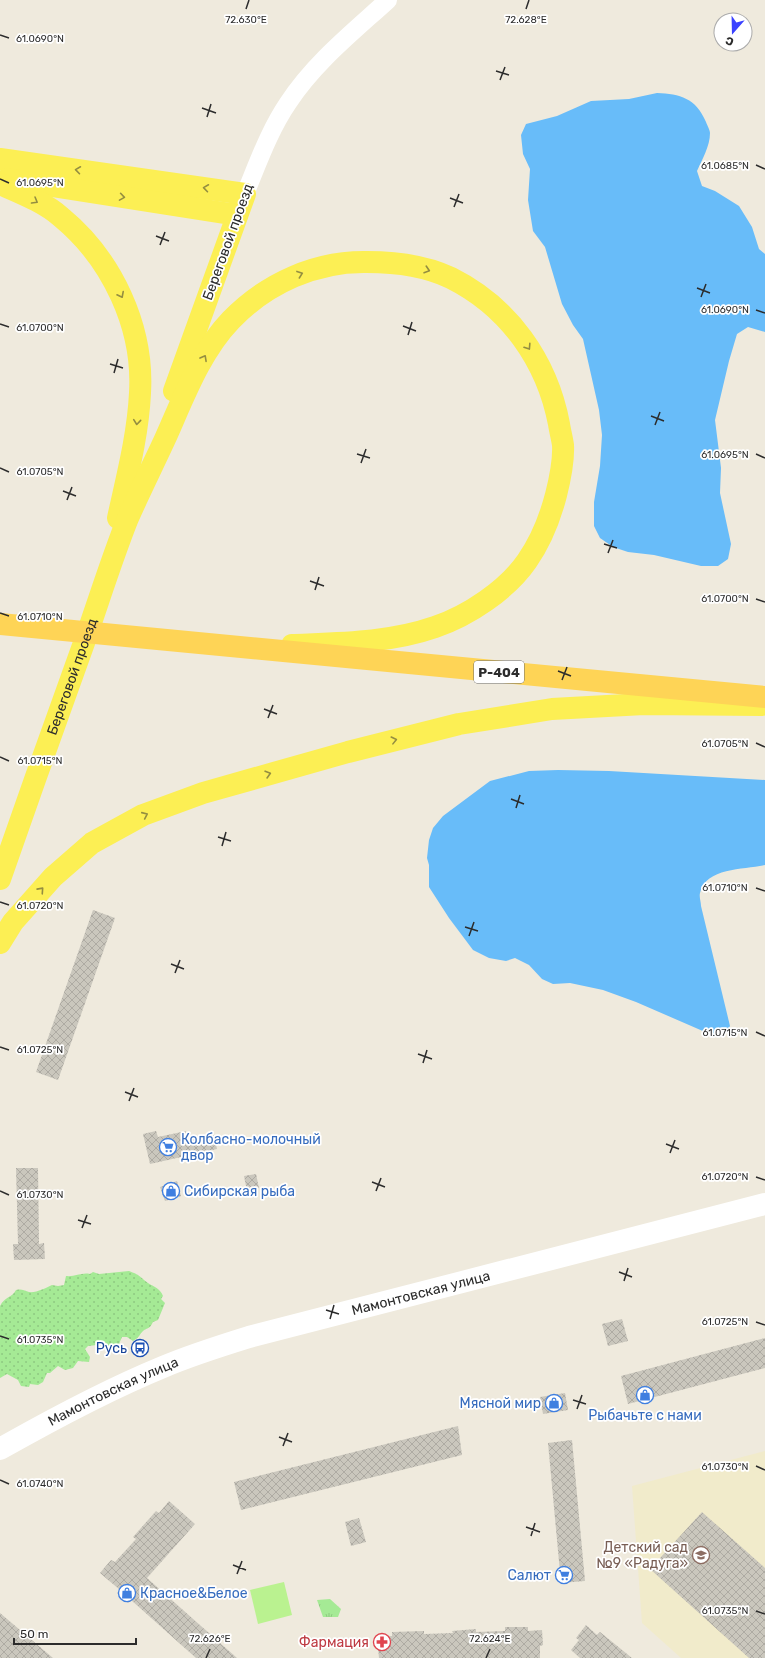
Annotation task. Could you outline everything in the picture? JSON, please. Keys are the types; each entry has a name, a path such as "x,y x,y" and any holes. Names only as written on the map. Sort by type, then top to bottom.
{"highway":[{"name":"Р-404","path":"3,625 765,697"}],"main road":[{"path":"0,159 245,194"},
{"path":"0,178 237,215"},
{"path":"0,184 32,199 61,216 84,239 105,265 123,300 134,331 139,360 141,392 136,439 104,587"},
{"name":"Береговой проезд","path":"128,520 245,194"},
{"path":"104,587 128,520 191,381 212,344 230,321 248,304 284,280 332,264 356,262 389,262 419,267 449,277 478,294 500,312 522,337 541,367 555,402 562,444 562,474 552,512 540,539 526,564 500,590 471,611 437,627 416,633 401,637 356,643 233,646"},
{"name":"Береговой проезд","path":"0,879 104,587"},
{"path":"0,943 13,922 53,877 92,843 143,815 203,793 348,752 459,724 552,709 644,704 765,705"}],"street":[{"name":"Береговой проезд","path":"245,194 268,138 288,103 308,76 339,44 388,0"},
{"name":"Мамонтовская улица","path":"0,1449 91,1401 163,1367 218,1346 765,1204"}],"shaded area":[{"name":"Детский сад №9 «Радуга»","path":"765,1451 765,1658 681,1658 642,1623 632,1486"}],"green space":[{"path":"129,1271 159,1289 163,1296 161,1299 165,1303 158,1320 153,1322 143,1331 137,1339 133,1341 127,1337 122,1337 119,1344 111,1347 99,1343 97,1345 88,1346 85,1349 90,1357 89,1362 78,1361 73,1368 65,1370 58,1366 50,1373 47,1373 43,1382 38,1385 30,1384 29,1387 21,1386 18,1380 7,1374 0,1378 0,1306 4,1300 16,1290 35,1292 52,1285 64,1285 66,1276 90,1274 93,1272 99,1274"},
{"path":"284,1582 292,1615 258,1624 250,1590"},
{"path":"330,1599 341,1609 338,1617 323,1617 317,1600"}],"water":[{"path":"657,93 680,96 697,107 702,114 710,133 710,138 697,171 702,186 715,191 739,206 752,227 759,249 765,254 765,332 748,327 737,334 715,420 721,468 720,493 731,544 728,559 718,566 701,566 654,555 628,552 613,547 600,538 594,526 594,502 600,466 602,435 599,410 583,339 573,325 562,304 545,247 533,231 528,200 530,169 523,154 521,135 526,124 557,116 591,101 629,99"},
{"path":"529,771 609,771 765,780 765,865 737,869 718,874 710,878 700,893 701,906 730,1026 723,1037 712,1035 636,1002 603,990 570,983 553,984 542,979 529,965 515,958 506,961 489,958 473,950 449,918 429,887 429,865 427,858 429,840 433,828 443,816 490,781"}],"building":[{"path":"93,910 115,918 58,1080 36,1072"},
{"name":"Колбасно-молочный двор","path":"156,1131 158,1137 186,1131 188,1140 214,1135 217,1149 150,1164 143,1134"},
{"path":"16,1168 38,1168 39,1244 44,1243 45,1259 14,1260 13,1244 18,1244"},
{"path":"256,1174 259,1188 247,1191 244,1176"},
{"name":"Сибирская рыба","path":"177,1181 181,1196 165,1201 160,1187"},
{"path":"622,1319 628,1341 608,1346 602,1324"},
{"path":"765,1338 765,1368 628,1404 621,1376"},
{"name":"Мясной мир","path":"565,1393 568,1410 543,1414 540,1397"},
{"path":"458,1426 462,1455 241,1510 234,1482"},
{"path":"572,1440 585,1581 561,1583 548,1443"},
{"path":"169,1501 195,1524 147,1578 237,1658 196,1658 131,1600 128,1603 117,1593 120,1590 100,1573 111,1560 115,1562 136,1539 133,1537 156,1511 159,1513"},
{"path":"702,1512 765,1568 765,1658 749,1658 650,1569"},
{"path":"359,1518 366,1542 351,1546 345,1522"},
{"path":"0,1613 53,1658 0,1658"},
{"path":"586,1625 597,1635 600,1632 632,1658 580,1658 571,1650 579,1640 576,1638"},
{"path":"505,1627 528,1627 528,1631 542,1630 543,1645 540,1646 540,1658 379,1658 377,1637 392,1636 392,1632 424,1631 424,1634 453,1633 452,1631 476,1629 476,1632 505,1631"}],"place":[{"name":"Колбасно-молочный двор","path":"168,1147"},
{"name":"Сибирская рыба","path":"171,1191"},
{"name":"Русь","path":"140,1348"},
{"name":"Рыбачьте с нами","path":"645,1395"},
{"name":"Мясной мир","path":"554,1403"},
{"name":"Детский сад №9 «Радуга»","path":"701,1555"},
{"name":"Салют","path":"564,1575"},
{"name":"Красное&Белое","path":"127,1593"},
{"name":"Фармация","path":"382,1642"}]}
